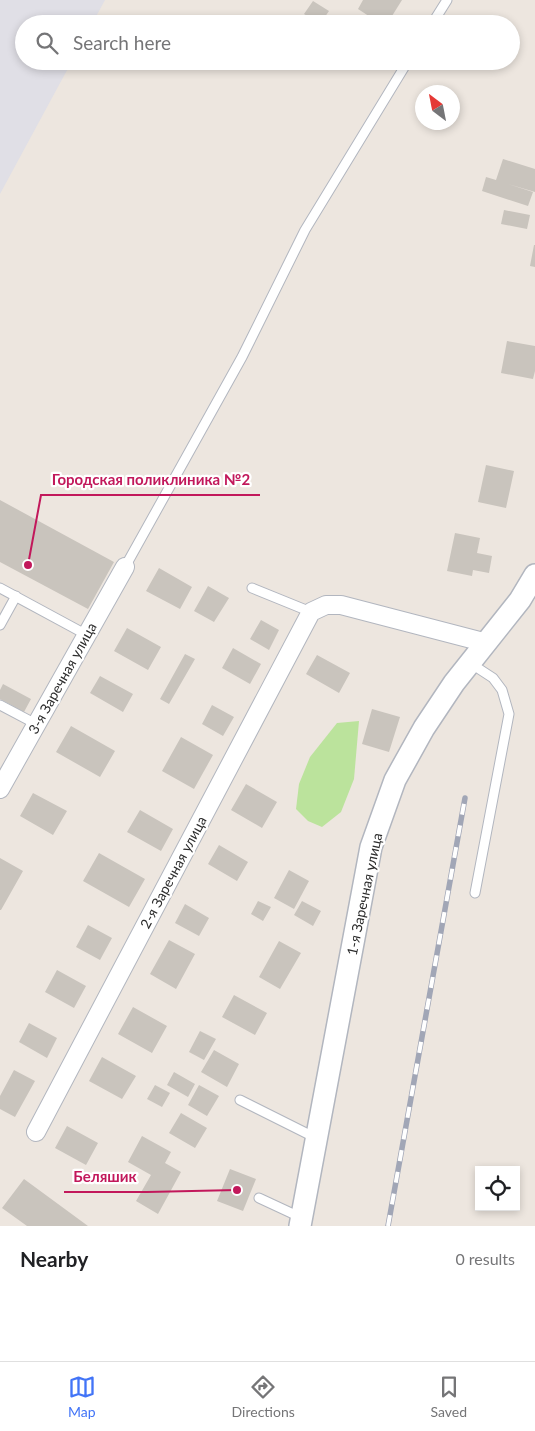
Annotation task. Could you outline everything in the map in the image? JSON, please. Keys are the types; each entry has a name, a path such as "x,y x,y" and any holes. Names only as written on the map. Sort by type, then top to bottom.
{"street":[{"name":"3-я Заречная улица","path":"0,789 125,567"},
{"name":"1-я Заречная улица","path":"301,1222 371,847 395,780 424,728 454,683 520,600 535,574"},
{"path":"311,612 326,605 341,606 487,643"},
{"name":"2-я Заречная улица","path":"36,1132 311,612"}],"lane":[{"path":"438,15 447,0"},
{"path":"125,567 242,357 305,230 403,70"},
{"path":"0,588 87,635"},
{"path":"252,588 311,612"},
{"path":"0,625 16,596"},
{"path":"470,663 493,678 502,690 509,714 475,893"},
{"path":"0,705 36,724"},
{"path":"240,1100 316,1138"},
{"path":"259,1198 301,1222"}],"shaded area":[{"path":"0,0 105,0 97,15 15,15 15,70 67,70 0,194"}],"green space":[{"path":"359,721 354,779 341,812 322,827 308,821 296,809 299,784 310,757 337,723"}],"building":[{"path":"363,0 402,0 393,15 367,15 358,9"},
{"path":"313,1 329,11 326,15 304,14"},
{"path":"503,159 535,169 535,192 505,183 533,192 528,206 482,191 486,177 496,180"},
{"path":"504,210 530,215 527,229 501,224"},
{"path":"535,245 535,267 530,266"},
{"path":"507,341 535,346 535,371 533,379 501,373"},
{"path":"486,465 514,471 506,508 478,502"},
{"path":"0,500 114,562 88,609 0,562"},
{"path":"455,533 480,538 477,553 492,556 489,573 473,570 472,576 447,571"},
{"path":"159,568 192,587 180,609 146,591"},
{"path":"208,586 229,598 214,622 194,611"},
{"path":"261,620 279,630 269,650 250,639"},
{"path":"127,628 161,647 148,670 114,651"},
{"path":"233,648 261,664 250,684 222,668"},
{"path":"185,654 195,659 169,704 160,699"},
{"path":"317,655 350,673 339,693 306,674"},
{"path":"100,676 133,694 123,712 90,693"},
{"path":"3,684 31,699 24,712 0,699 0,690"},
{"path":"212,705 234,717 223,736 202,724"},
{"path":"372,709 400,717 389,752 362,744"},
{"path":"71,726 115,751 100,777 56,752"},
{"path":"181,737 213,755 194,789 162,771"},
{"path":"246,784 277,802 262,828 231,810"},
{"path":"33,793 67,811 53,835 20,816"},
{"path":"140,810 173,829 161,851 127,832"},
{"path":"219,845 248,862 237,881 208,864"},
{"path":"99,853 145,879 129,907 83,881"},
{"path":"0,858 23,871 1,910 0,910"},
{"path":"289,870 309,881 294,909 274,898"},
{"path":"258,901 271,907 263,921 251,914"},
{"path":"302,901 321,911 313,926 294,915"},
{"path":"185,904 209,918 199,936 175,923"},
{"path":"88,925 112,938 100,960 76,947"},
{"path":"169,940 195,954 176,989 150,974"},
{"path":"279,941 301,953 280,989 259,977"},
{"path":"57,970 86,986 74,1008 45,992"},
{"path":"234,995 267,1013 255,1035 222,1017"},
{"path":"133,1007 167,1026 152,1053 118,1034"},
{"path":"29,1023 57,1038 47,1058 19,1042"},
{"path":"200,1031 216,1039 204,1060 189,1052"},
{"path":"214,1050 239,1064 227,1087 201,1072"},
{"path":"102,1057 136,1076 122,1099 89,1081"},
{"path":"14,1070 35,1081 15,1117 0,1109 0,1096"},
{"path":"174,1072 195,1084 188,1097 167,1085"},
{"path":"155,1085 170,1093 162,1107 147,1099"},
{"path":"199,1085 219,1096 207,1116 188,1105"},
{"path":"181,1113 207,1128 195,1148 169,1133"},
{"path":"67,1126 98,1143 86,1165 55,1148"},
{"path":"142,1136 171,1152 165,1163 181,1172 158,1214 136,1201 151,1175 128,1162"},
{"path":"230,1169 256,1179 243,1211 217,1201"},
{"path":"24,1179 88,1226 27,1226 2,1208"}],"railway":[{"path":"388,1226 465,798"}],"place":[{"name":"Городская поликлиника №2","path":"28,565"},
{"name":"Беляшик","path":"237,1190"}]}
